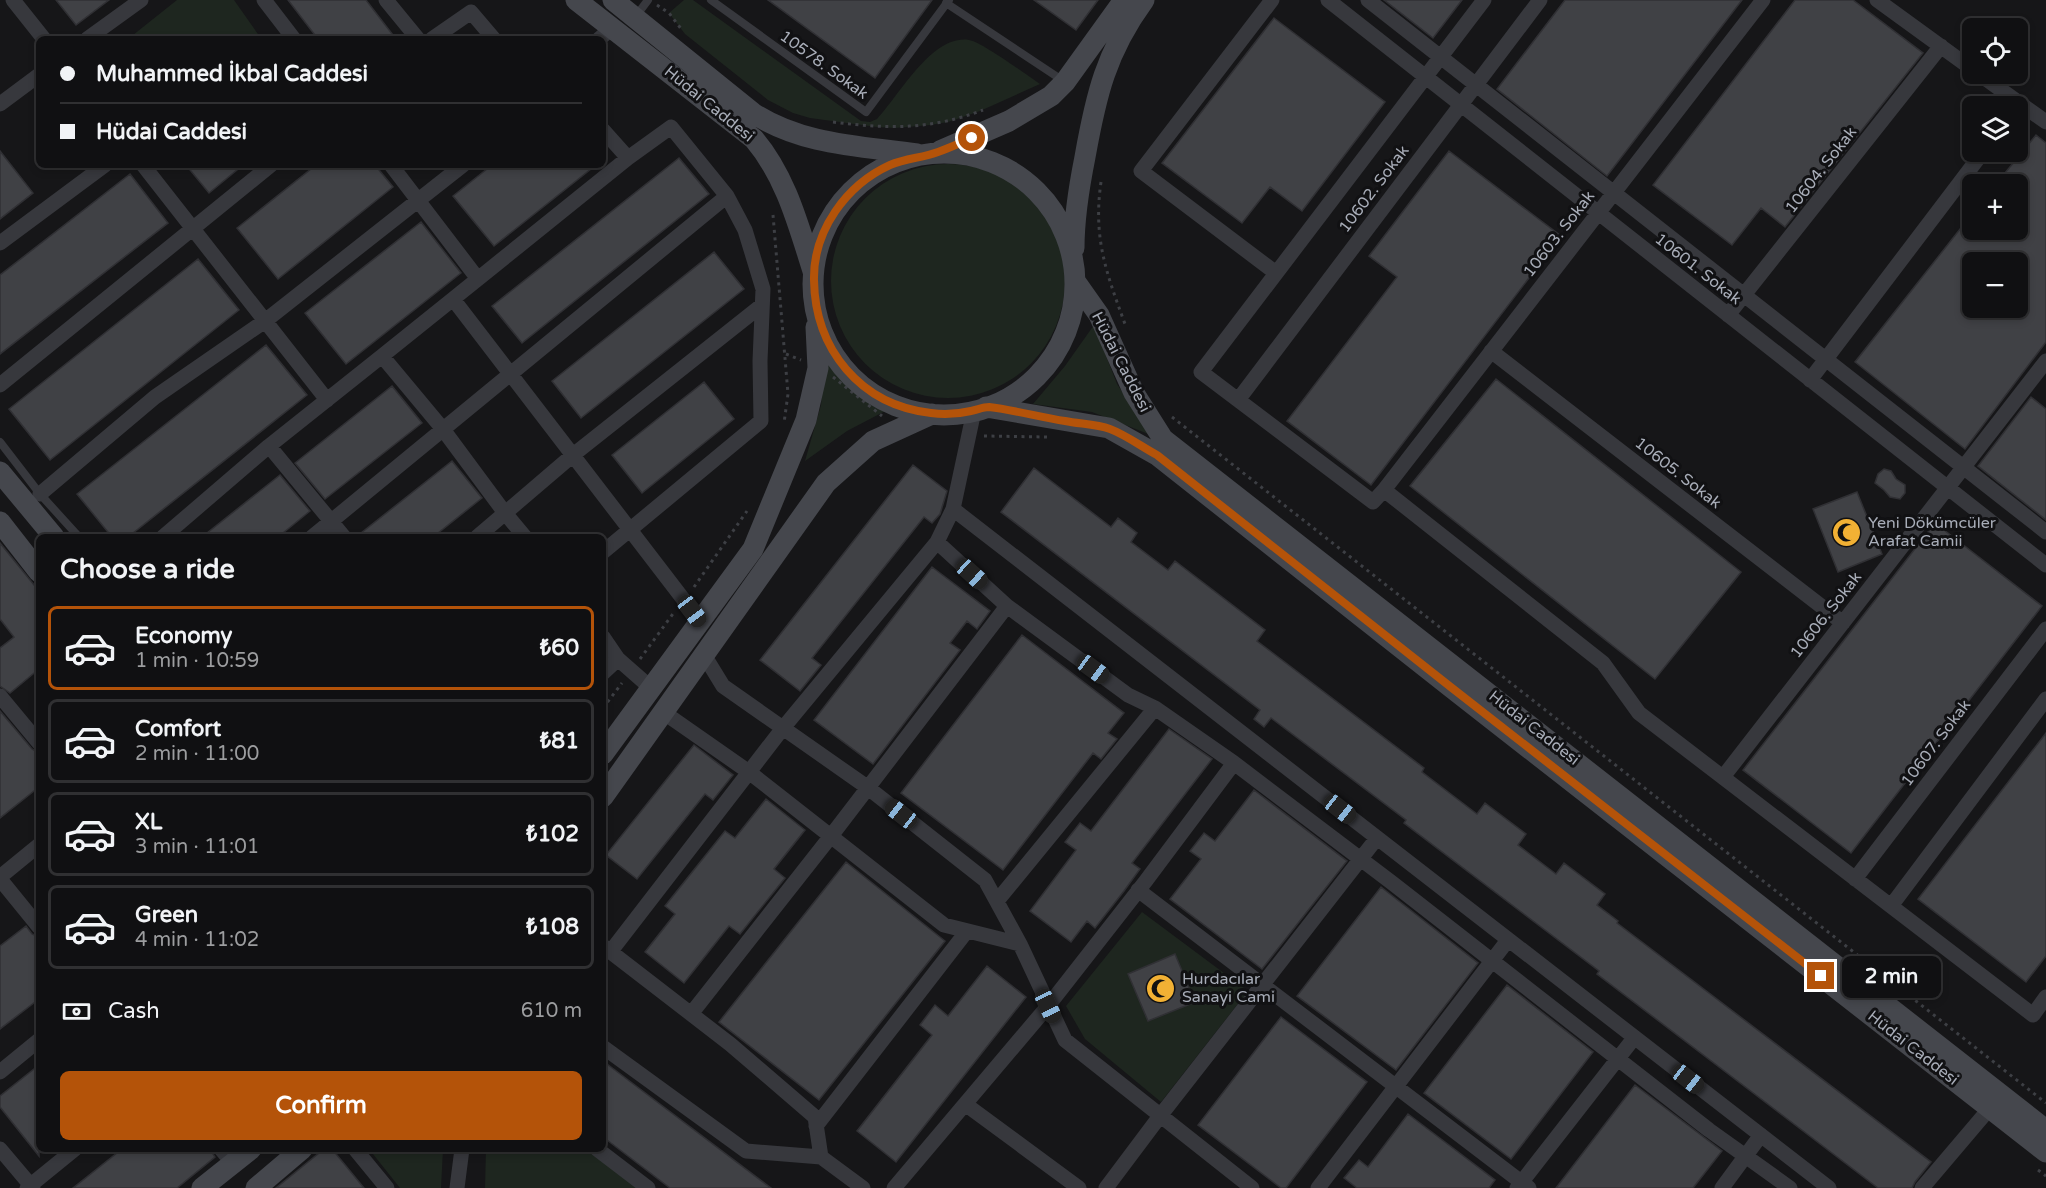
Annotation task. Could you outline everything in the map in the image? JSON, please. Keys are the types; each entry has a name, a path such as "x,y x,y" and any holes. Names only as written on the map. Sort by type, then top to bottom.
{"street":[{"path":"13,0 42,36"},
{"path":"91,36 141,0"},
{"path":"264,0 287,36"},
{"path":"386,0 416,36"},
{"name":"Hüdai Caddesi","path":"576,0 605,34 736,124 754,139 769,157 782,180 814,272"},
{"name":"Hüdai Caddesi","path":"613,0 771,125 794,134 820,140 930,154 978,157 998,164 1025,181 1047,203 1059,221 1068,240 1074,271 1099,315 1134,393 1163,439 2046,1130"},
{"path":"606,750 753,549 806,420 818,368 814,272 821,239 837,208 861,183 883,169 907,158 930,154 1017,117 1051,96 1065,82 1124,0"},
{"path":"814,299 819,321 838,360 870,391 890,402 910,410 955,414 980,409 1011,396 1027,385 1053,356 1070,320 1074,301 1077,197 1096,98 1111,53 1144,0"},
{"path":"1272,0 1141,171 1276,273"},
{"name":"10601. Sokak","path":"1328,0 2046,566"},
{"name":"10601. Sokak","path":"1368,0 2046,532"},
{"name":"10602. Sokak","path":"1484,0 1201,372 1238,400 1540,0"},
{"name":"10603. Sokak","path":"1384,490 1763,0"},
{"path":"1877,0 1962,62"},
{"path":"436,36 471,12 491,36"},
{"name":"10604. Sokak","path":"1728,315 1941,46"},
{"path":"0,104 36,77"},
{"path":"1992,84 2007,96"},
{"path":"2028,111 2046,122"},
{"path":"166,534 269,446 628,158 671,127 727,195 745,230 763,289 761,421 606,550"},
{"path":"606,133 628,158"},
{"path":"1810,380 1975,162"},
{"path":"0,243 101,168"},
{"path":"145,168 327,400"},
{"path":"0,385 267,168"},
{"path":"393,168 478,279"},
{"path":"40,494 155,397 265,321 459,168"},
{"path":"316,534 727,195"},
{"path":"453,299 700,621"},
{"path":"480,534 573,455 762,305"},
{"name":"10605. Sokak","path":"1491,351 1843,623"},
{"path":"382,356 442,428 522,534"},
{"name":"10606. Sokak","path":"1723,777 2046,361"},
{"path":"1238,400 1373,502 1384,490 1603,663 1640,713 2033,1015 2046,997"},
{"path":"821,1157 815,1117 691,1014 607,949 783,728 937,542 954,509 970,436 980,409"},
{"name":"Hüdai Caddesi","path":"980,409 1108,428 1157,455 1990,1108 2042,1161"},
{"path":"606,793 826,483 873,441 932,413"},
{"path":"269,446 342,534"},
{"path":"0,472 52,534"},
{"path":"954,509 1829,1188"},
{"path":"0,522 36,568"},
{"path":"937,542 1007,606 1128,695 1155,708 1234,763 1619,1060 1790,1188"},
{"path":"691,1014 1007,606"},
{"name":"10607. Sokak","path":"1855,879 2046,629"},
{"path":"606,641 618,659 651,688"},
{"path":"704,655 723,686 867,787 985,880 1020,944 1065,1040 1252,1188"},
{"path":"606,670 618,659"},
{"path":"0,696 36,739"},
{"path":"1891,906 2046,699"},
{"path":"997,901 1155,708"},
{"path":"663,712 749,772 944,925 1020,944"},
{"path":"894,1188 1048,1006 1234,763"},
{"path":"1106,1188 1377,838"},
{"path":"36,848 0,878 36,923"},
{"path":"1138,890 1523,1186 1634,1038"},
{"path":"816,1126 967,931"},
{"path":"1318,1188 1508,940"},
{"path":"0,1072 36,1042"},
{"path":"606,1049 746,1151 821,1157 863,1188"},
{"path":"965,1104 1079,1188"},
{"path":"1922,1188 1990,1108"},
{"path":"1722,1188 1761,1135"},
{"path":"0,1149 30,1187 71,1152"},
{"path":"256,1188 298,1152"},
{"path":"358,1152 387,1188"},
{"path":"457,1188 462,1152"},
{"path":"601,1152 648,1188"},
{"path":"202,1188 227,1156"}],"lane":[{"path":"635,17 648,0"},
{"name":"10578. Sokak","path":"711,0 866,112 947,2"},
{"path":"947,2 1065,82"},
{"path":"0,441 40,494 76,534"}],"path":[{"path":"1102,175 1097,209 1100,243 1126,327"},
{"path":"1172,417 2046,1102"},
{"path":"970,436 1057,438"},
{"path":"2042,1161 2046,1176"}],"shaded area":[{"path":"177,0 234,0 259,36 132,36"},
{"path":"684,0 693,0 861,121 870,122 877,119 929,56 955,41 975,42 1040,84 980,111 948,122 930,125 877,127 810,118 793,113 768,100 685,34 669,13"},
{"path":"936,164 960,164 993,173 1013,183 1031,198 1046,216 1056,236 1063,258 1065,281 1063,304 1056,326 1046,346 1031,364 1013,379 982,393 960,398 936,398 914,393 883,379 857,355 850,346 836,315 831,293 831,269 836,247 850,216 874,190 883,183 914,169"},
{"path":"1094,325 1117,384 1151,435 1092,412 1033,404 1065,366"},
{"path":"825,349 852,382 891,408 847,431 805,461 821,405"},
{"path":"1142,912 1248,991 1161,1102 1085,1039 1066,1006"},
{"path":"371,1152 443,1152 441,1188 400,1188"},
{"path":"486,1152 594,1152 642,1188 485,1188"}],"building":[{"path":"56,0 109,0 76,25"},
{"path":"288,0 366,0 394,36 316,36"},
{"path":"768,0 932,0 875,78"},
{"path":"1034,0 1098,0 1076,30"},
{"path":"1384,0 1462,0 1433,38"},
{"path":"1565,0 1742,0 1607,176 1497,89"},
{"path":"1795,0 1853,0 1923,53 1785,227 1761,208 1732,245 1653,185"},
{"path":"1274,18 1385,102 1302,211 1270,187 1242,223 1162,163"},
{"path":"2036,135 2046,143 2046,342 1965,449 1855,362 1962,227 1962,240 2028,240 2028,174 2004,174 2014,162 2028,162 2028,145"},
{"path":"0,151 33,193 0,219"},
{"path":"1449,151 1561,236 1371,485 1287,421 1397,277 1369,256"},
{"path":"679,158 709,194 522,343 492,306"},
{"path":"188,168 239,168 209,193"},
{"path":"312,168 377,168 393,187 278,279 237,228"},
{"path":"488,168 592,168 494,246 453,196"},
{"path":"130,174 168,223 0,354 0,275"},
{"path":"421,222 461,273 346,364 305,313"},
{"path":"714,252 744,289 581,418 552,381"},
{"path":"198,259 239,310 50,460 9,409"},
{"path":"266,345 307,395 132,534 110,534 77,494"},
{"path":"1496,379 1741,572 1655,679 1410,486"},
{"path":"704,382 734,419 642,493 612,455"},
{"path":"392,386 422,423 325,499 295,463"},
{"path":"2031,397 2046,409 2046,520 1978,466"},
{"path":"452,461 482,498 437,534 360,534"},
{"path":"913,465 947,491 940,514 932,523 924,517 812,658 821,665 800,691 760,660"},
{"path":"1034,468 1111,527 1118,518 1137,533 1131,542 1168,570 1175,561 1265,630 1257,641 1424,768 1422,772 1477,814 1485,803 1526,834 1518,845 1556,874 1564,863 1605,894 1597,905 1618,921 1617,923 1931,1162 1912,1188 1878,1188 1597,974 1599,971 1404,823 1406,820 1271,718 1264,727 1254,719 1260,710 1001,512"},
{"path":"1884,469 1891,471 1896,479 1905,485 1905,493 1900,499 1890,497 1875,483 1878,474"},
{"path":"280,475 310,511 282,534 206,534"},
{"name":"Yeni Dökümcüler Arafat Camii","path":"1857,492 1882,554 1838,572 1813,509"},
{"path":"1935,523 2042,606 1851,853 1743,770"},
{"path":"0,543 36,587 36,671 10,693 0,686 0,648 14,637 0,619"},
{"path":"932,567 990,611 977,629 967,621 950,643 960,650 873,764 814,720"},
{"path":"1022,635 1124,713 1108,733 1117,739 1101,759 1093,753 1003,870 901,793"},
{"path":"0,711 36,751 36,789 0,818"},
{"path":"1169,729 1212,759 1132,863 1140,869 1124,891 1095,928 1087,921 1071,942 1030,911 1076,850 1065,842 1080,823 1091,831"},
{"path":"2046,733 2046,956 2026,982 1918,899"},
{"path":"694,745 733,775 713,800 705,794 637,879 606,855"},
{"path":"1254,790 1347,861 1262,969 1170,899 1201,859 1190,851 1204,833 1215,841"},
{"path":"766,799 805,830 774,869 785,878 740,934 729,926 684,983 645,952 675,914 665,906 725,831 735,838"},
{"path":"846,862 945,941 819,1100 719,1022"},
{"path":"1381,887 1478,963 1396,1070 1297,996"},
{"path":"26,926 36,936 36,1001 0,1029 0,946"},
{"name":"Hurdacılar Sanayi Cami","path":"1175,954 1195,1002 1148,1021 1128,974"},
{"path":"987,966 1026,997 896,1162 857,1131 932,1035 920,1025 935,1005 948,1016"},
{"path":"1507,985 1593,1052 1511,1159 1424,1093"},
{"path":"1281,1017 1367,1082 1286,1188 1281,1188 1198,1125"},
{"path":"606,1063 771,1188 670,1188 606,1139"},
{"path":"36,1067 36,1152 39,1152 39,1156 0,1107 0,1096"},
{"path":"1635,1085 1722,1151 1693,1188 1556,1188"},
{"path":"1408,1114 1495,1180 1489,1188 1357,1188 1344,1178 1359,1160 1368,1167"},
{"path":"118,1152 212,1152 215,1157 177,1188 73,1188"},
{"path":"320,1152 334,1152 364,1188 276,1188"}],"place":[{"name":"Yeni Dökümcüler Arafat Camii","path":"1847,532"},
{"name":"Hurdacılar Sanayi Cami","path":"1161,988"}],"route":[{"path":"972,138 936,153 907,158 875,173 848,195 828,223 816,255 814,299 827,341 838,360 853,377 870,391 910,410 955,414 986,407 1108,428 1157,455 1821,976"}]}
